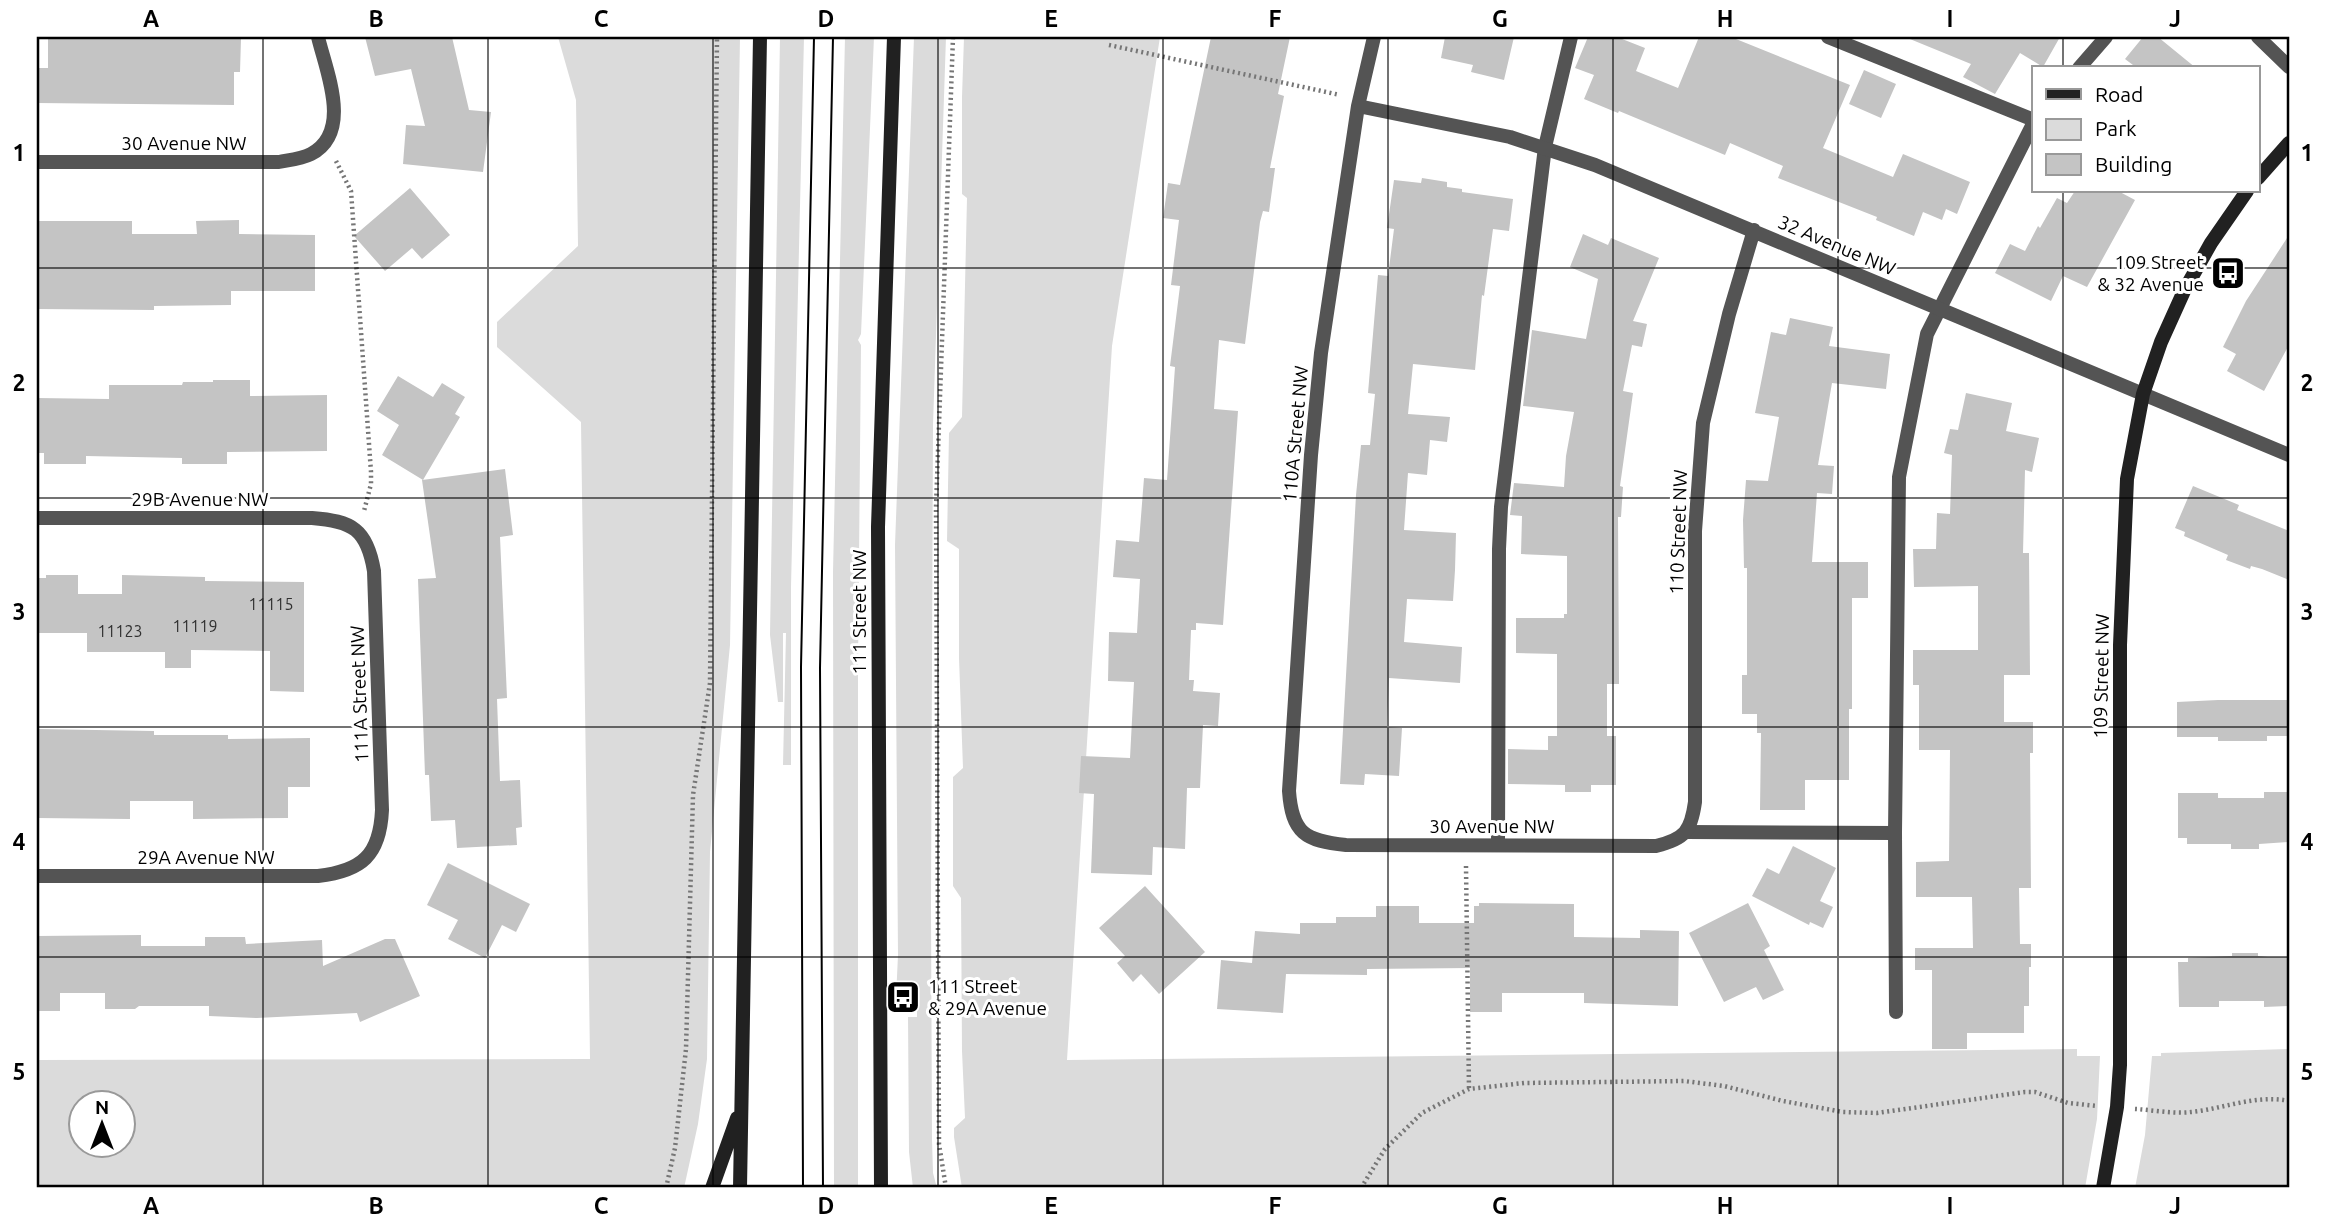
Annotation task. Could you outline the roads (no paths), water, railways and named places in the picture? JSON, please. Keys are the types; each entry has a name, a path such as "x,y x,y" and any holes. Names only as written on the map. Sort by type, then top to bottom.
{"main road":[{"path":"740,1188 760,37"},
{"name":"111 Street NW","path":"881,1188 878,527 894,37"},
{"path":"2260,176 2289,143"},
{"name":"109 Street NW","path":"2103,1188 2117,1107 2120,1065 2120,645 2124,523 2131,453 2143,394 2161,342 2184,291 2211,243 2246,192"},
{"path":"712,1188 741,1107"},
{"path":"880,1170 889,1188"}],"street":[{"name":"30 Avenue NW","path":"37,162 279,162 312,153 326,142 333,127 334,112 318,37"},
{"name":"110A Street NW","path":"1303,835 1295,822 1289,790 1311,455 1321,353 1358,107 1374,37"},
{"path":"1498,845 1501,508 1545,147 1571,37"},
{"path":"1828,37 2032,120"},
{"path":"2081,66 2106,37"},
{"path":"2258,37 2289,67"},
{"name":"32 Avenue NW","path":"1358,107 1475,128 1545,147 1595,165 2289,455"},
{"path":"1896,1012 1899,477 1927,334 2032,125"},
{"name":"110 Street NW","path":"1684,834 1692,822 1695,802 1695,531 1703,423 1729,314 1754,230"},
{"name":"29B Avenue NW","path":"37,518 312,518 343,522 353,526 359,533"},
{"name":"111A Street NW","path":"359,533 366,544 374,571 382,796 379,835 370,855"},
{"name":"30 Avenue NW","path":"1303,835 1322,843 1346,845 1656,846 1669,843 1684,834 1895,833"},
{"name":"29A Avenue NW","path":"37,876 318,876 338,874 351,869 370,855"}],"tram line":[{"path":"803,1188 801,667 814,37"},
{"path":"823,1188 820,668 833,37"}],"place":[{"name":"109 Street & 32 Avenue","path":"2228,273"},
{"name":"111 Street & 29A Avenue","path":"903,997"}]}
